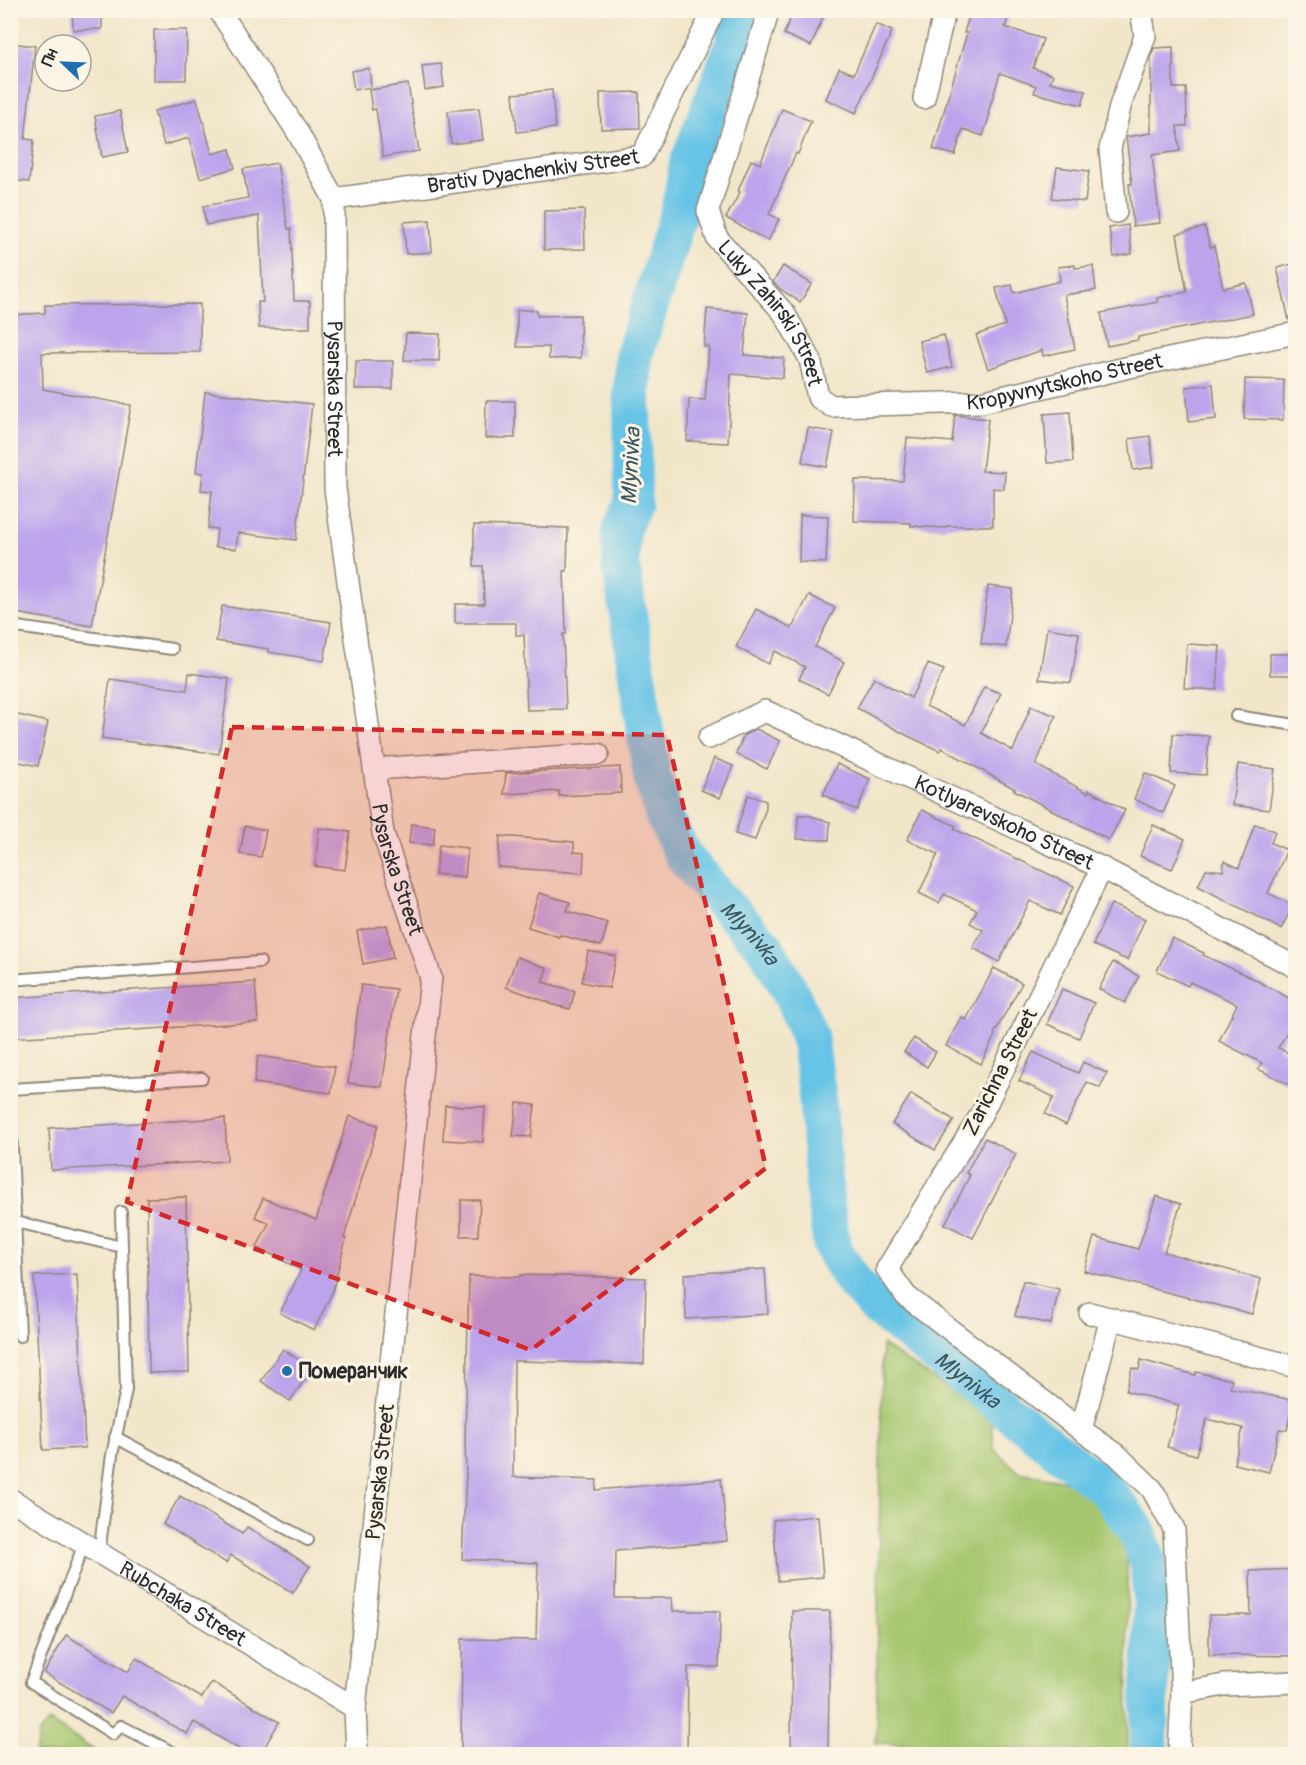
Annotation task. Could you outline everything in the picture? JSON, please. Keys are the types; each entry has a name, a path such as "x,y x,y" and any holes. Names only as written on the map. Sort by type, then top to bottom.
{"street":[{"name":"Pysarska Street","path":"219,10 297,131 334,199 335,488 383,833 431,978 355,1708 357,1755"},
{"name":"Brativ Dyachenkiv Street","path":"334,199 642,156 714,10"},
{"name":"Luky Zahirski Street","path":"768,10 708,211 717,238 784,313 810,359 818,397 831,406"},
{"path":"924,98 945,10"},
{"path":"1116,212 1110,149 1121,103 1145,36 1141,10"},
{"name":"Kropyvnytskoho Street","path":"831,406 981,402 1125,368 1296,333"},
{"name":"Kotlyarevskoho Street","path":"709,738 765,711 1102,868 1296,967"},
{"path":"374,769 598,754"},
{"name":"Zarichna Street","path":"1081,1430 906,1296 887,1269 982,1113 1102,868"},
{"path":"1090,1313 1296,1367"},
{"path":"1111,1318 1081,1430 1116,1454 1152,1489 1174,1529 1182,1693 1179,1755"},
{"name":"Rubchaka Street","path":"10,1499 355,1708"},
{"path":"1182,1693 1224,1685 1296,1682"}],"lane":[{"path":"10,626 172,649"},
{"path":"1236,716 1296,725"},
{"path":"10,980 260,962"},
{"path":"10,1089 202,1078"},
{"path":"10,1101 20,1336"},
{"path":"121,1212 126,1390 92,1549 31,1682 113,1734 121,1726 176,1755"},
{"path":"16,1222 122,1247"},
{"path":"115,1437 308,1540"}],"highlighted area":[{"path":"232,727 667,735 766,1168 531,1350 127,1202"}],"green space":[{"path":"882,1345 992,1417 994,1449 1019,1472 1085,1485 1113,1510 1127,1545 1128,1754 876,1743"},
{"path":"49,1721 100,1754 35,1754 39,1733"}],"building":[{"path":"72,10 102,10 102,29 73,30"},
{"path":"794,10 812,10 824,15 811,46 784,34"},
{"path":"971,10 1011,10 1005,27 1043,39 1033,68 1053,75 1050,82 1086,91 1082,105 1034,93 1036,86 1000,73 983,136 963,129 955,155 933,149 967,33 964,33"},
{"path":"876,24 892,31 856,113 826,99 839,68 854,74"},
{"path":"154,30 187,30 186,80 154,80"},
{"path":"10,43 33,46 25,139 34,140 29,182 10,180"},
{"path":"1173,47 1173,88 1186,88 1187,126 1177,126 1180,151 1152,155 1160,223 1133,226 1129,184 1132,184 1126,137 1151,133 1151,56 1154,48"},
{"path":"441,64 444,87 425,90 422,66"},
{"path":"369,68 371,87 354,90 351,71"},
{"path":"408,84 419,151 383,157 376,109 372,110 369,90"},
{"path":"552,90 555,128 517,132 513,94"},
{"path":"639,92 640,128 601,129 600,93"},
{"path":"197,99 212,154 230,149 235,168 200,178 189,138 164,145 154,111"},
{"path":"479,108 483,140 451,144 448,111"},
{"path":"782,109 811,121 769,214 779,219 768,241 726,218 740,192 738,191 751,160 760,164"},
{"path":"120,111 128,152 102,157 95,116"},
{"path":"277,163 288,229 291,228 294,301 310,301 310,328 259,328 258,302 263,302 259,216 206,225 203,206 248,198 243,169"},
{"path":"1057,167 1089,171 1085,202 1052,198"},
{"path":"584,210 585,249 544,250 544,211"},
{"path":"430,220 432,252 406,254 404,222"},
{"path":"1128,225 1132,254 1114,257 1109,228"},
{"path":"1205,227 1210,247 1214,246 1223,288 1246,283 1253,314 1138,337 1138,340 1107,346 1101,313 1158,302 1157,298 1187,292 1177,234"},
{"path":"1296,263 1296,319 1289,320 1277,268"},
{"path":"1075,265 1075,268 1093,266 1096,290 1064,295 1075,349 1043,356 1042,350 988,369 976,335 1005,325 996,288 1012,285 1014,293 1060,281 1058,267"},
{"path":"783,266 812,284 800,302 773,282"},
{"path":"200,304 200,352 42,353 43,389 131,405 92,626 10,612 10,315 45,313 45,305"},
{"path":"707,309 748,313 744,355 784,358 783,378 731,374 728,443 687,441 689,399 705,400 709,347 704,347"},
{"path":"517,310 537,310 537,316 580,315 581,358 549,359 549,347 517,347"},
{"path":"406,333 440,334 439,361 404,360"},
{"path":"944,335 952,367 927,373 919,341"},
{"path":"356,361 393,361 393,389 355,389"},
{"path":"1245,379 1284,380 1283,420 1244,419"},
{"path":"1213,384 1216,419 1189,422 1186,387"},
{"path":"205,392 312,404 296,540 238,533 236,549 215,547 217,529 208,528 212,491 201,490 203,473 196,472"},
{"path":"486,401 515,401 515,438 485,438"},
{"path":"1070,412 1073,462 1047,463 1044,414"},
{"path":"955,415 988,419 982,471 1005,472 1004,489 993,488 993,526 946,526 946,528 911,526 911,523 854,521 855,480 903,481 907,438 952,442"},
{"path":"808,428 834,432 827,467 802,462"},
{"path":"1150,436 1154,467 1133,470 1129,439"},
{"path":"800,515 828,516 826,563 799,562"},
{"path":"474,525 568,528 567,571 564,571 566,634 563,634 566,709 527,710 524,635 516,635 516,623 455,623 455,604 484,604 483,566 474,566"},
{"path":"988,586 1013,589 1006,647 981,644"},
{"path":"809,595 835,608 815,647 844,662 828,694 799,679 805,667 775,651 768,664 736,647 756,609 792,628"},
{"path":"222,606 331,622 324,661 216,641"},
{"path":"1047,628 1079,633 1071,683 1039,679"},
{"path":"1187,644 1220,646 1217,690 1184,688"},
{"path":"1270,654 1295,654 1295,675 1270,675"},
{"path":"928,664 944,670 926,706 965,725 984,687 1001,693 981,733 1013,751 1031,706 1056,716 1036,765 1125,810 1109,840 1014,790 942,748 940,751 906,735 857,708 874,678 911,698"},
{"path":"189,673 229,679 219,754 102,738 110,679 187,690"},
{"path":"10,713 48,722 38,766 10,760"},
{"path":"756,729 780,741 767,769 736,754 744,735"},
{"path":"1173,734 1209,736 1206,775 1171,773"},
{"path":"714,758 733,766 720,798 701,790"},
{"path":"837,764 870,779 857,810 823,795"},
{"path":"1238,764 1275,769 1269,810 1232,805"},
{"path":"620,767 621,793 559,796 559,791 504,794 506,773"},
{"path":"1145,773 1175,786 1163,813 1134,799"},
{"path":"748,795 766,801 766,808 755,840 735,834"},
{"path":"922,810 956,826 954,829 1074,886 1060,915 1030,901 999,962 973,948 983,930 970,923 977,910 944,894 939,903 919,893 938,854 907,840"},
{"path":"798,815 808,815 830,822 829,840 797,839"},
{"path":"411,824 435,827 433,845 409,843"},
{"path":"1255,824 1275,831 1271,843 1287,850 1268,893 1293,905 1281,929 1198,886 1206,869 1223,871 1224,861 1239,868"},
{"path":"1153,825 1185,839 1172,869 1140,856"},
{"path":"245,826 266,830 261,857 240,854"},
{"path":"319,828 350,832 345,870 315,866"},
{"path":"500,836 574,842 574,852 584,853 583,873 498,867"},
{"path":"439,845 468,848 465,877 435,874"},
{"path":"539,893 570,902 567,911 608,923 601,946 560,935 559,937 528,927"},
{"path":"1111,904 1145,919 1127,960 1093,945"},
{"path":"387,925 393,958 363,964 357,931"},
{"path":"1172,938 1296,1002 1296,1016 1278,1048 1296,1057 1296,1074 1290,1085 1258,1069 1262,1063 1219,1041 1237,1004 1190,982 1188,986 1157,971"},
{"path":"588,951 616,956 609,988 582,982"},
{"path":"517,957 547,968 542,982 575,991 570,1009 506,987"},
{"path":"1113,962 1139,976 1125,1003 1099,989"},
{"path":"994,968 1022,983 994,1034 981,1064 946,1046 961,1017 966,1020"},
{"path":"255,982 258,1022 10,1038 10,998"},
{"path":"361,985 396,989 382,1087 348,1083"},
{"path":"1062,989 1094,1003 1079,1038 1047,1024"},
{"path":"914,1038 936,1052 927,1067 904,1052"},
{"path":"1033,1052 1078,1073 1083,1062 1107,1073 1100,1088 1087,1082 1066,1125 1045,1114 1054,1097 1019,1081"},
{"path":"258,1056 335,1067 331,1093 254,1083"},
{"path":"911,1094 954,1120 935,1150 892,1124"},
{"path":"517,1103 535,1105 531,1137 513,1136"},
{"path":"445,1105 485,1107 483,1142 443,1140"},
{"path":"349,1116 378,1125 344,1238 346,1239 332,1293 314,1330 280,1313 301,1270 257,1247 269,1223 255,1217 263,1198 316,1220"},
{"path":"225,1118 227,1161 51,1170 49,1128"},
{"path":"985,1138 1016,1154 973,1238 945,1224 970,1175 966,1173"},
{"path":"1156,1196 1181,1204 1164,1252 1261,1279 1252,1314 1084,1271 1094,1237 1138,1249"},
{"path":"186,1197 189,1372 149,1373 147,1198"},
{"path":"461,1200 480,1200 478,1236 461,1236"},
{"path":"765,1269 768,1314 686,1319 684,1274"},
{"path":"77,1274 85,1448 43,1450 34,1276"},
{"path":"520,1275 646,1278 644,1364 514,1361 513,1477 597,1480 596,1490 721,1479 727,1541 616,1551 615,1598 672,1598 673,1611 720,1611 719,1667 688,1667 687,1755 461,1755 462,1639 536,1640 538,1563 462,1559 466,1472 469,1276 520,1277"},
{"path":"1023,1281 1059,1289 1051,1324 1015,1316"},
{"path":"283,1349 312,1369 290,1401 261,1381"},
{"path":"1141,1360 1195,1375 1196,1372 1232,1380 1230,1388 1293,1400 1287,1430 1279,1429 1269,1472 1234,1464 1243,1428 1207,1419 1196,1455 1167,1447 1179,1405 1126,1391 1132,1368 1139,1370"},
{"path":"180,1496 242,1534 247,1527 310,1566 293,1593 231,1555 226,1563 163,1524"},
{"path":"818,1516 823,1577 778,1581 773,1520"},
{"path":"1296,1569 1296,1656 1209,1655 1209,1615 1251,1615 1250,1571"},
{"path":"792,1611 830,1611 828,1755 791,1755"},
{"path":"66,1635 128,1672 136,1658 202,1698 212,1682 279,1722 260,1755 249,1755 194,1722 187,1734 122,1696 111,1713 44,1673"}],"waterway":[{"name":"Mlynivka","path":"741,10 734,44 688,164 680,208 634,356 633,503 621,530 621,565 652,777 664,816 683,855 722,902 766,948 790,991 809,1035 832,1247 851,1279 875,1306 1107,1490 1136,1529 1148,1562 1152,1599 1149,1754"}],"place":[{"name":"Померанчик","path":"287,1371"}]}
